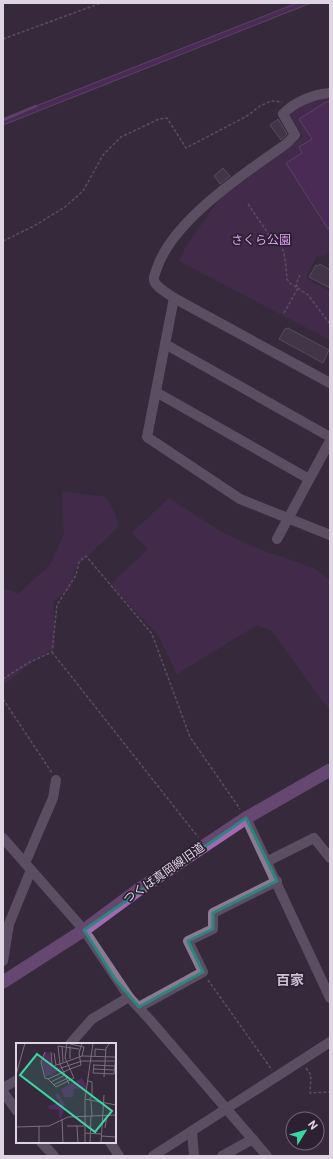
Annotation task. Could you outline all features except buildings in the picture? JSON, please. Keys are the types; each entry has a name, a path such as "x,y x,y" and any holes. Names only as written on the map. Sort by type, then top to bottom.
{"main road":[{"name":"つくば真岡線旧道","path":"3,982 84,930 138,890 204,845 246,818 330,770"}],"street":[{"path":"330,93 318,94 286,106 284,114 295,135 286,144 237,179 196,214 168,247 159,261 154,278 155,283 174,298 330,383"},
{"path":"174,298 147,437 240,499 330,534"},
{"path":"165,344 330,437"},
{"path":"156,392 309,479"},
{"path":"277,539 330,441"},
{"path":"3,961 9,924 53,798 56,780"},
{"path":"246,818 268,861 330,998"},
{"path":"3,838 84,930 129,997 227,1108 267,1156"},
{"path":"268,861 314,838 330,858"},
{"path":"139,1007 202,972 188,941 213,929 213,913 277,881"},
{"path":"71,1043 92,1019 129,997"},
{"path":"153,1156 330,1042"},
{"path":"3,1088 16,1081"},
{"path":"3,1092 16,1110"},
{"path":"192,1132 194,1156"},
{"path":"222,1156 253,1139"},
{"path":"43,1143 54,1156"},
{"path":"111,1143 119,1156"}],"path":[{"path":"3,38 102,3"},
{"path":"3,241 34,226 65,206 83,190 104,155 121,137 159,119 167,118 186,148 247,116 260,106 271,101 286,106"},
{"path":"248,204 276,245 279,243 283,250 287,279 308,295 330,324"},
{"path":"284,313 298,288 296,284 300,275"},
{"path":"204,845 52,652 57,605 76,575 79,562 86,556 152,634 190,737 246,818"},
{"path":"3,679 28,663 52,652"},
{"path":"3,699 56,780"},
{"path":"202,972 276,1076"},
{"path":"300,1060 311,1075 310,1093 330,1092"}],"highlighted area":[{"path":"246,818 277,881 213,913 213,929 188,941 203,972 139,1007 115,979 84,930"}],"green space":[{"name":"さくら公園","path":"330,95 330,248 326,255 316,257 306,278 330,292 330,340 179,261 185,248 222,195 303,137 290,115 293,111 302,104"},
{"path":"62,491 106,497 115,514 119,526 75,568 71,588 53,601 55,647 35,660 3,685 3,588 18,594 50,565 64,534"},
{"path":"169,498 223,533 264,551 314,568 330,581 330,711 271,630 257,625 177,674 157,633 110,585 148,549 132,533"}],"shaded area":[{"path":"297,3 311,3 3,125 3,119"},
{"path":"326,102 330,102 330,226 328,229 286,163 302,153 299,147 312,139 299,119"}],"waterway":[{"path":"3,120 36,106"}],"district":[{"name":"百家","path":"290,980"}]}
